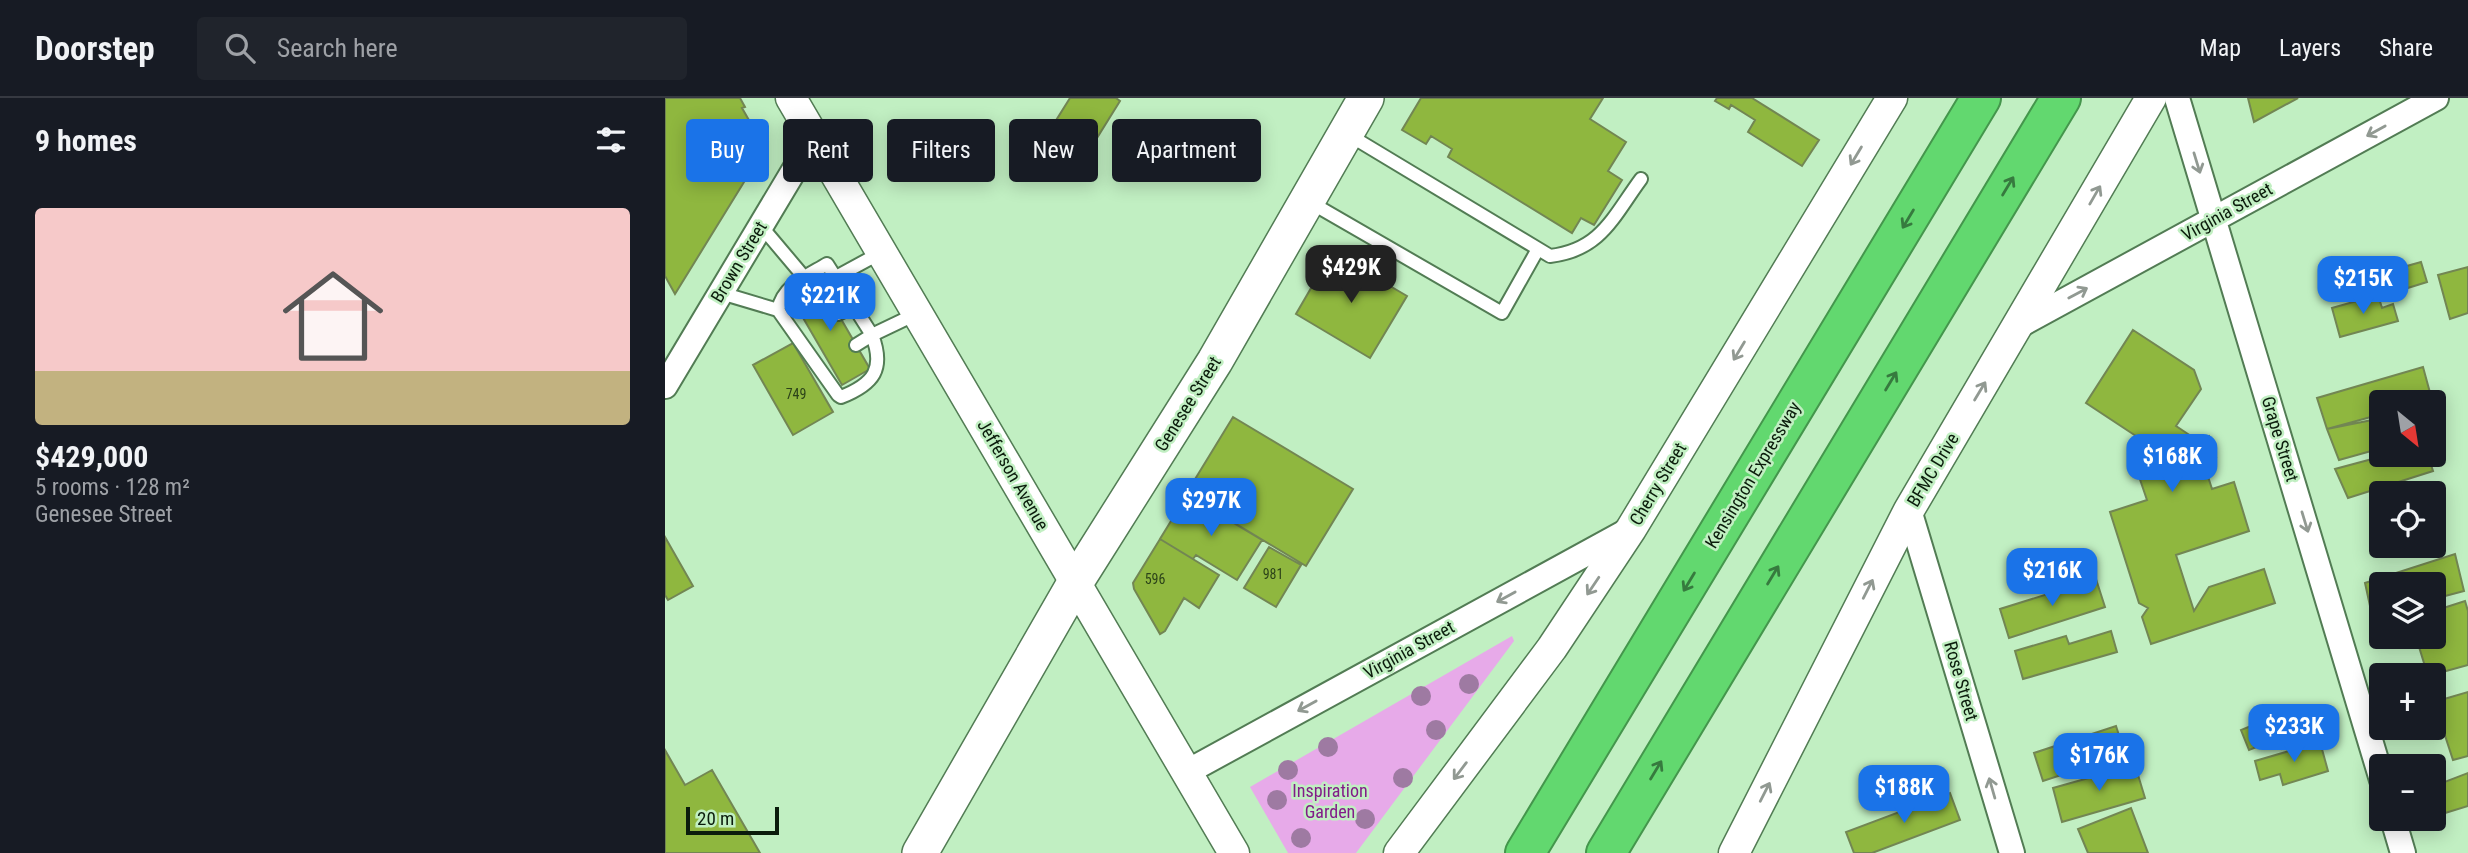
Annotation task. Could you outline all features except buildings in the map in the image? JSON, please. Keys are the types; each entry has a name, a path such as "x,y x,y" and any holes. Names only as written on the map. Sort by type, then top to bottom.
{"highway":[{"name":"Kensington Expressway","path":"1525,853 1981,98"},
{"path":"1606,853 2061,98"}],"main road":[{"name":"Genesee Street","path":"920,853 1075,583 1215,361 1366,98"}],"street":[{"name":"Jefferson Avenue","path":"791,98 803,119"},
{"name":"Cherry Street","path":"1399,853 1552,648 1631,529 1892,98"},
{"name":"BFMC Drive","path":"1734,853 1909,510 2151,98"},
{"name":"Grape Street","path":"2177,98 2374,754"},
{"name":"Virginia Street","path":"2018,326 2436,98"},
{"name":"Brown Street","path":"665,386 787,182"},
{"name":"Jefferson Avenue","path":"841,182 1234,853"},
{"name":"Rose Street","path":"1909,510 2011,853"},
{"name":"Virginia Street","path":"1187,772 1631,529"},
{"path":"2397,831 2403,853"}],"lane":[{"path":"1346,133 1550,256 1571,254 1597,239 1641,179"},
{"path":"1307,201 1502,313 1538,249"},
{"path":"761,226 804,277"},
{"path":"836,277 883,251"},
{"path":"721,293 778,310 796,335 822,363 838,395 845,396 873,377 877,371 877,349 872,335 827,264 790,286 780,298 778,310"},
{"path":"838,314 854,306"},
{"path":"856,345 919,313"},
{"path":"796,335 810,329"}],"green space":[{"name":"Inspiration Garden","path":"1512,636 1514,641 1356,853 1288,853 1250,787"}]}
